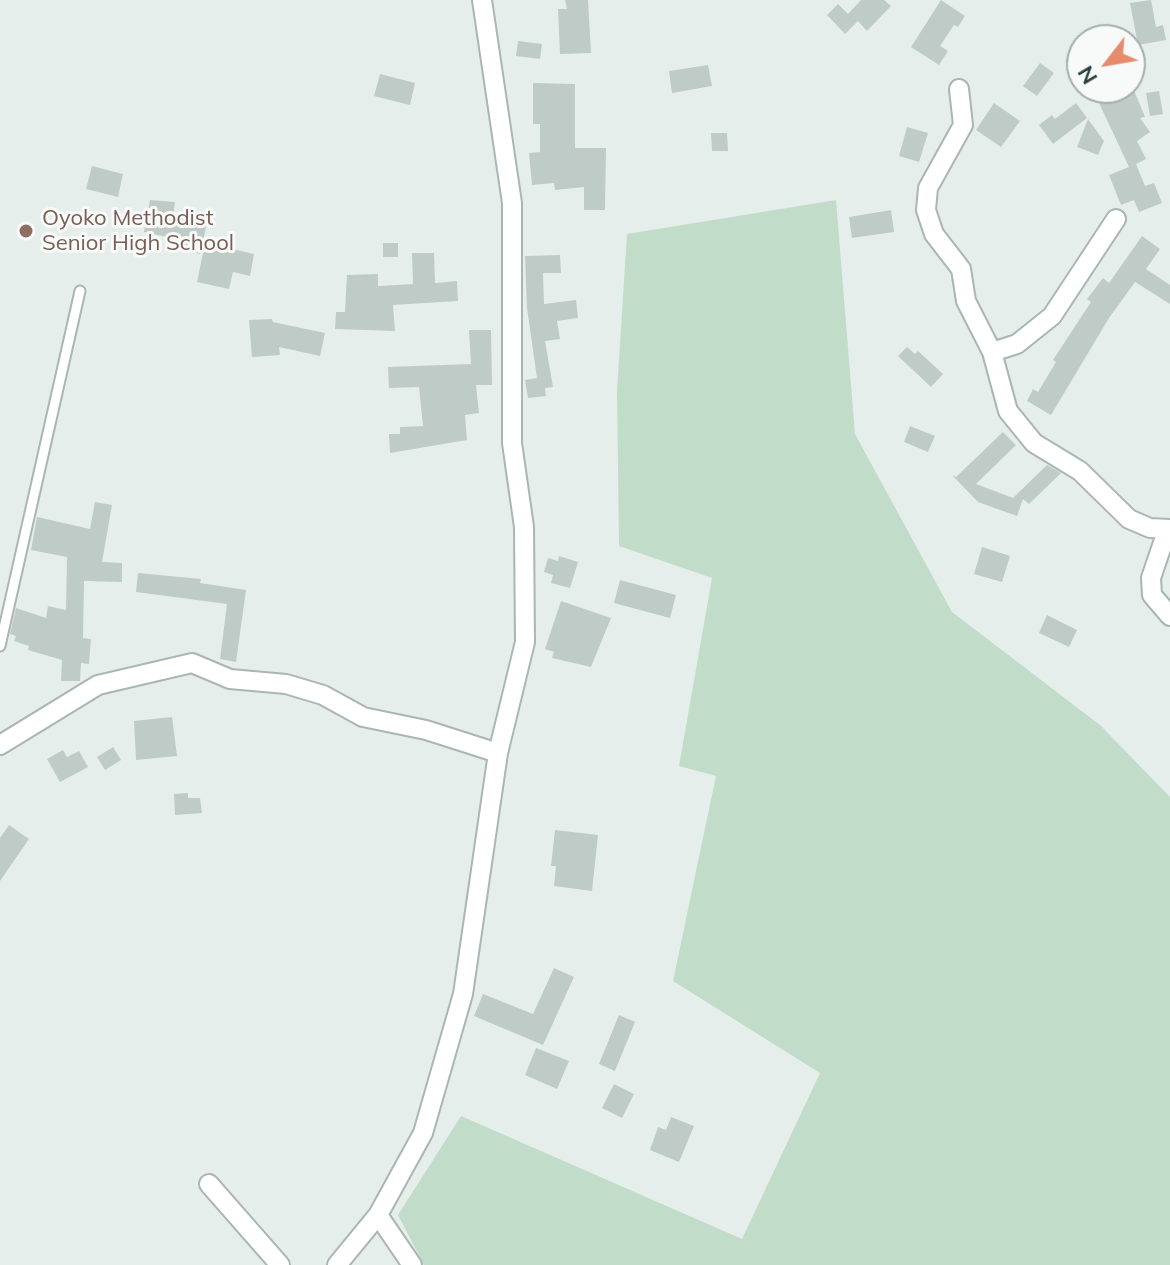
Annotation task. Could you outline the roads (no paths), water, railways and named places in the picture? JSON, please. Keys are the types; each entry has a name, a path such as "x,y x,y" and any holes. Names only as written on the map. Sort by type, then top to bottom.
{"street":[{"path":"337,1265 378,1215 423,1133 463,994 498,753 525,642 524,527 512,443 512,203 482,0"},
{"path":"959,89 963,125 928,188 926,210 934,234 961,269 966,301 992,352 1008,411 1017,425 1034,443 1080,471 1129,519 1169,530 1151,578 1152,595 1170,616"},
{"path":"992,352 1017,344 1052,316 1116,219"},
{"path":"4,735 98,685 192,663 230,679 286,684 323,695 363,717 426,730 498,753"},
{"path":"209,1184 280,1265"},
{"path":"378,1215 412,1265"}],"lane":[{"path":"0,646 80,291"}],"place":[{"name":"Oyoko Methodist Senior High School","path":"26,231"}]}
